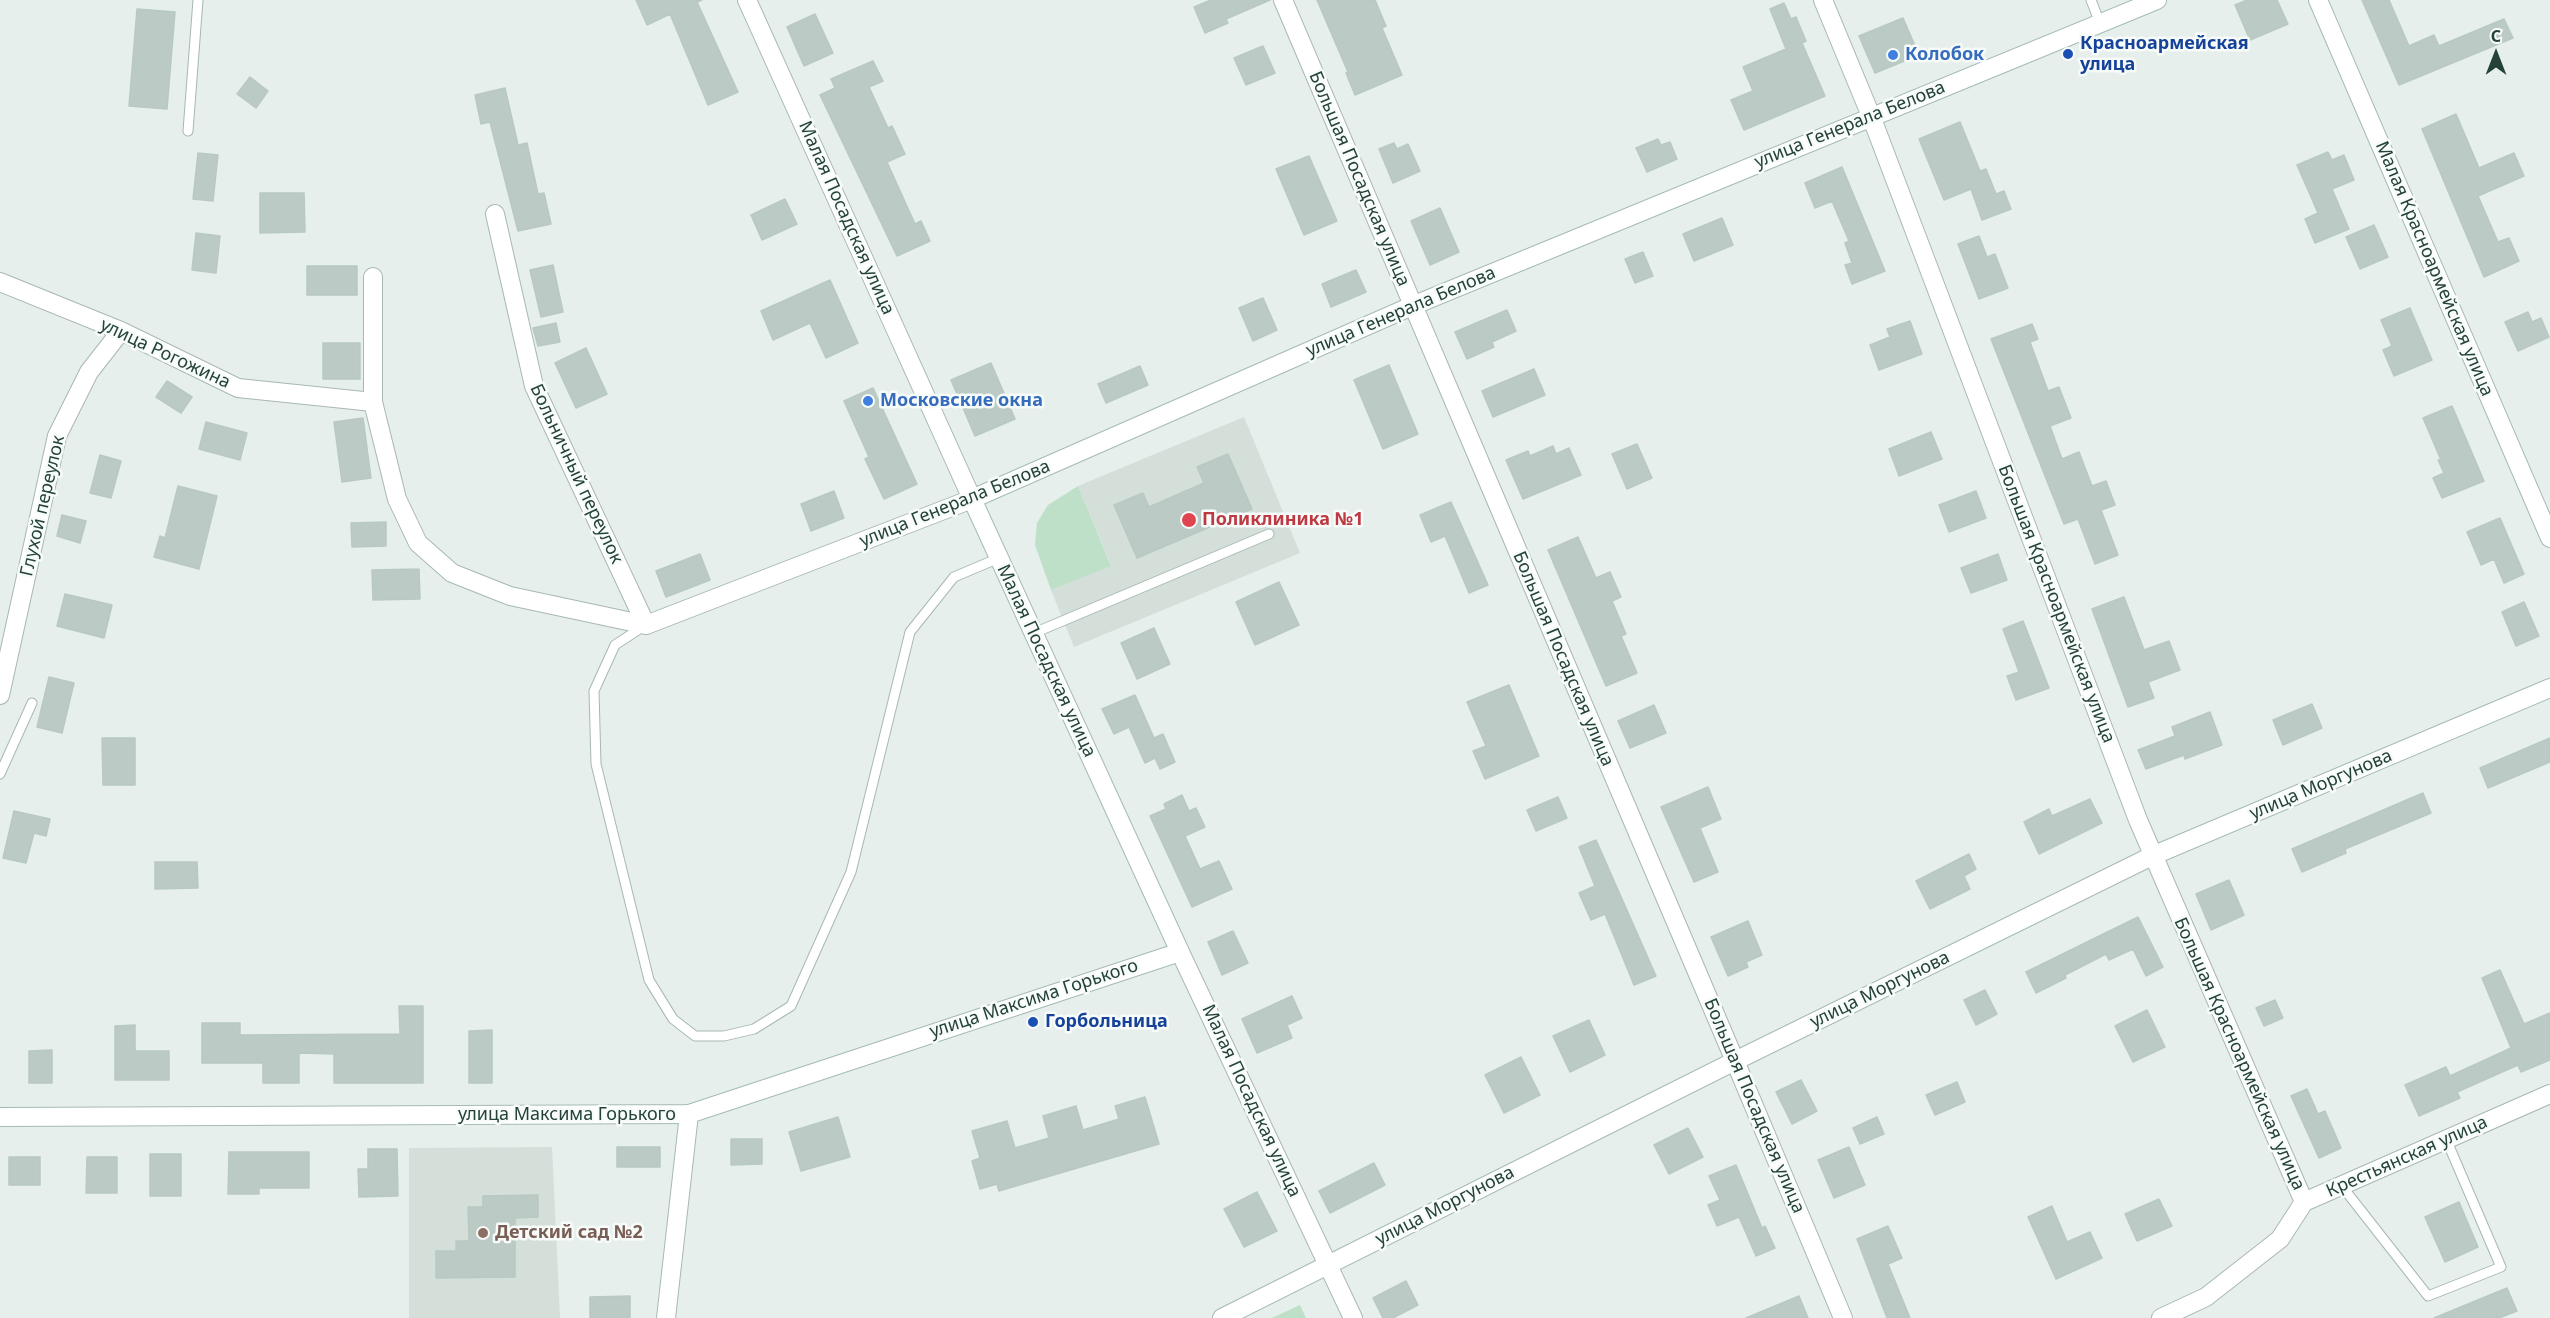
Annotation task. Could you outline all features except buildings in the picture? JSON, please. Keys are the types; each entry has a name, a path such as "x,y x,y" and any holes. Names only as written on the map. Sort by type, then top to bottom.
{"street":[{"name":"Малая Посадская улица","path":"747,0 1180,952 1353,1318"},
{"name":"Большая Посадская улица","path":"1283,0 1736,1061 1843,1318"},
{"name":"Большая Красноармейская улица","path":"1823,0 1870,116 2152,856 2304,1202"},
{"name":"улица Генерала Белова","path":"646,625 972,499 1412,306 2157,0"},
{"name":"Малая Красноармейская улица","path":"2318,0 2550,538"},
{"name":"Больничный переулок","path":"495,214 534,386 646,625"},
{"path":"373,276 374,402 397,499 417,543 452,573 510,596 646,625"},
{"name":"улица Рогожина","path":"0,282 121,331 238,388 374,402"},
{"name":"Глухой переулок","path":"0,695 57,436 89,372 121,331"},
{"name":"улица Моргунова","path":"1222,1318 2152,856 2550,688"},
{"name":"улица Максима Горького","path":"0,1117 689,1114 1180,952"},
{"name":"Крестьянская улица","path":"2161,1318 2206,1298 2280,1239 2304,1202 2550,1094"},
{"path":"666,1318 689,1114"}],"lane":[{"path":"188,131 198,0"},
{"path":"2091,0 2100,23"},
{"path":"1034,633 1269,534"},
{"path":"646,625 615,645 594,691 596,764 649,980 673,1019 695,1036 724,1036 754,1029 791,1006 850,872 910,632 954,577 999,558"},
{"path":"0,774 32,703"},
{"path":"2340,1185 2428,1296 2501,1267 2446,1139"}],"shaded area":[{"name":"Поликлиника №1","path":"1244,417 1300,553 1074,647 1051,590 1111,565 1078,486"},
{"name":"Детский сад №2","path":"552,1147 560,1318 409,1318 409,1148"}],"green space":[{"path":"1078,486 1111,566 1051,590 1035,545 1037,523 1048,505"},
{"path":"1300,1305 1306,1318 1272,1318"}],"place":[{"name":"Красноармейская улица","path":"2068,54"},
{"name":"Колобок","path":"1893,55"},
{"name":"Московские окна","path":"868,401"},
{"name":"Поликлиника №1","path":"1189,520"},
{"name":"Горбольница","path":"1033,1022"},
{"name":"Детский сад №2","path":"483,1233"}]}
